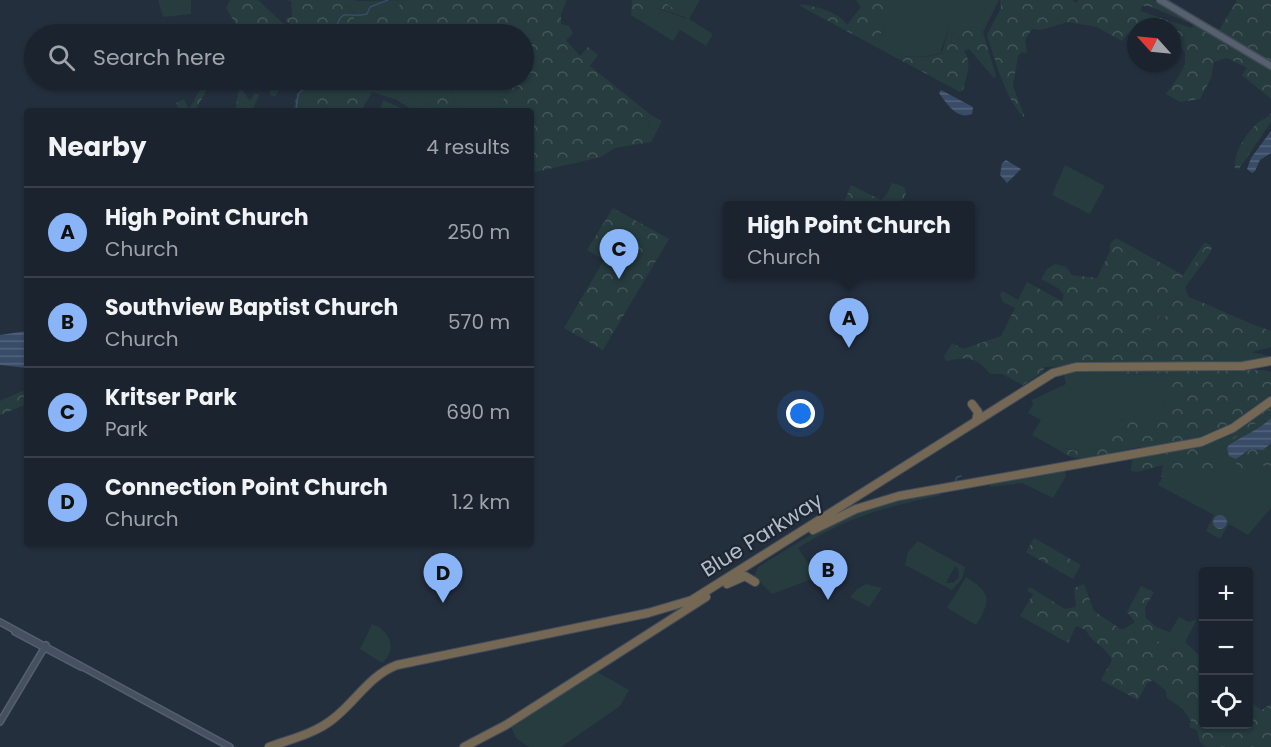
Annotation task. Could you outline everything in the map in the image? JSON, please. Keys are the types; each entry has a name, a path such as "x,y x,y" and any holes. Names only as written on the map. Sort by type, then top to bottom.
{"highway":[{"name":"Blue Parkway","path":"269,747 325,725 379,674 398,665 648,613 692,600 1046,376 1068,368 1252,366 1271,361"},
{"name":"Blue Parkway","path":"464,747 506,724 819,526 878,501 1190,445 1233,428 1271,401"},
{"path":"972,404 978,412 975,421"},
{"path":"727,584 746,576 755,582 752,573 755,566"}],"main road":[{"path":"1160,0 1271,66"},
{"path":"0,622 221,745 230,747"},
{"path":"0,722 45,646"}],"green space":[{"path":"158,0 191,0 191,14 163,17"},
{"path":"230,0 258,0 283,24 236,24 226,8"},
{"path":"286,0 354,0 348,6 355,15 351,24 290,24 286,18 292,17 291,1"},
{"path":"354,0 405,0 391,12 377,16 374,24 350,24 355,15 348,5"},
{"path":"405,0 567,0 561,14 561,24 569,26 573,33 566,40 580,56 588,47 598,55 590,66 651,115 647,118 649,124 646,131 653,139 651,142 615,148 601,157 534,172 534,108 500,108 507,90 534,90 534,24 374,24 377,16 391,12"},
{"path":"632,0 661,0 688,18 654,7 644,12 639,20 631,15"},
{"path":"661,0 700,0 689,19 713,34 706,46 680,30 673,41 639,20 644,12 654,7 687,19"},
{"path":"856,0 903,0 892,11 878,39 883,46 898,55 925,57 942,53 950,25 955,24 957,28 952,34 951,41 954,44 966,29 972,26 983,32 996,76 994,78 969,49 964,51 968,60 968,70 963,90 960,92 800,6 801,4 807,5 827,11 839,17 847,25 861,7"},
{"path":"903,0 999,0 983,32 966,29 954,44 951,41 952,33 955,32 950,25 941,50 943,52 916,57 890,51 878,39 892,11"},
{"path":"1000,0 1072,0 1077,3 1078,0 1153,0 1189,20 1187,22 1149,6 1142,6 1140,11 1161,18 1127,18 1127,34 1122,41 1097,27 1068,22 1040,30 1032,29 1025,40 1027,53 1022,52 1018,56 1013,86 1025,118 1018,111 1007,91 987,35 1001,8"},
{"path":"1237,0 1271,0 1271,62 1218,32"},
{"path":"1181,25 1191,28 1194,25 1271,70 1271,99 1242,75 1247,68 1227,58 1214,62 1211,78 1200,99 1180,102 1166,94 1185,64 1185,53 1181,48"},
{"path":"200,90 207,90 197,108 190,108"},
{"path":"243,90 250,101 255,93 259,95 253,108 236,108 238,91"},
{"path":"269,90 279,90 275,97"},
{"path":"302,90 452,90 451,94 458,108 435,108 408,94 395,99 372,92 363,108 294,108"},
{"path":"452,90 507,90 500,108 458,108 451,94"},
{"path":"408,94 435,108 409,108 395,99"},
{"path":"184,99 188,108 178,108 176,103"},
{"path":"383,100 401,108 380,108"},
{"path":"1271,113 1271,122 1239,169 1235,168 1236,156 1246,136 1255,125"},
{"path":"651,115 662,121 653,139 646,131 649,124 647,118"},
{"path":"1065,165 1105,186 1090,214 1052,195"},
{"path":"892,183 904,187 906,193 902,201 845,201 851,185 881,200"},
{"path":"613,208 669,239 603,350 564,328 604,260 587,250"},
{"path":"1116,238 1183,275 1134,360 1126,360 1124,364 1044,367 1043,372 1023,385 1002,374 990,374 971,359 946,361 944,357 952,343 963,349 1001,336 1015,308 1003,302 1000,295 1002,291 1018,300 1027,282 1062,301 1064,295 1058,288 1041,279 1047,269 1055,264 1066,267 1072,275 1097,278 1110,251 1110,244"},
{"path":"1204,243 1207,243 1139,363 1124,364"},
{"path":"1207,243 1212,247 1211,251 1185,288 1189,297 1271,331 1271,347 1247,353 1222,348 1213,363 1139,363"},
{"path":"1222,348 1256,353 1271,358 1255,363 1213,364"},
{"path":"1073,369 1112,369 1112,374 1170,375 1174,392 1152,420 1131,422 1121,419 1112,442 1088,450 1077,451 1065,448 1062,452 1032,435 1041,420 1028,413 1033,404 1032,400 1066,384 1063,372"},
{"path":"1112,369 1264,370 1271,372 1271,395 1244,416 1229,424 1182,442 1148,450 1141,447 1132,448 1088,458 1069,456 1062,452 1064,448 1077,451 1088,450 1111,442 1108,430 1112,421 1152,420 1174,392 1168,386 1170,375 1112,374"},
{"path":"24,390 24,405 0,415 0,401"},
{"path":"1271,403 1271,508 1248,535 1229,524 1220,539 1206,531 1214,515 1158,485 1177,451 1194,447"},
{"path":"1270,408 1269,414 1223,446 1201,454 1228,460 1223,474 1193,471 1161,477 1163,465 1137,472 1131,471 1132,458 1225,438"},
{"path":"1271,443 1271,470 1262,465 1250,469 1248,476 1237,473 1236,459 1250,449 1268,447"},
{"path":"1065,471 1066,476 1053,498 1022,483 990,487 990,483"},
{"path":"939,492 941,495 867,514 834,528 798,548 817,577 772,594 754,576 758,567 828,524 882,503"},
{"path":"1034,538 1081,565 1073,579 1026,552"},
{"path":"918,541 965,567 962,579 952,590 905,565 908,552","holes":["955,566 959,577 953,583 946,583"]},
{"path":"966,577 985,593 986,603 976,625 947,608"},
{"path":"866,584 882,588 869,607 850,597"},
{"path":"1084,584 1094,611 1122,630 1135,622 1127,612 1141,586 1154,592 1145,607 1146,618 1156,627 1151,637 1174,651 1189,622 1197,619 1185,642 1199,655 1199,729 1253,729 1253,704 1262,710 1271,704 1271,747 1206,747 1200,742 1197,730 1189,727 1191,721 1182,708 1168,699 1166,691 1153,680 1147,683 1138,700 1101,680 1112,660 1086,630 1076,626 1068,643 1020,616 1033,594 1027,591 1030,587 1065,609 1076,607 1074,588"},
{"path":"1179,617 1189,622 1174,651 1151,637 1156,627 1170,632"},
{"path":"372,624 383,631 390,641 390,652 382,663 360,649"},
{"path":"597,672 629,690 620,706 561,747 529,747 516,738 510,725 591,673"}],"water":[{"path":"941,90 973,107 972,114 962,115 953,110 939,93"},
{"path":"1271,131 1271,153 1260,160 1252,173 1247,169 1251,158"},
{"path":"1006,160 1021,169 1007,183 1000,175 1002,163"},
{"path":"24,331 24,368 0,365 0,335"},
{"path":"1271,418 1271,443 1263,450 1250,449 1236,459 1229,456 1227,448 1229,445"},
{"path":"1220,515 1225,517 1227,522 1225,527 1220,529 1215,527 1213,522 1215,517"}],"waterway":[{"path":"337,24 343,16 367,14 370,7 388,0"},
{"path":"296,108 298,94 303,90"},
{"path":"955,482 957,477 961,476"}],"place":[{"name":"Kritser Park","path":"619,279"},
{"name":"High Point Church","path":"849,348"},
{"name":"Southview Baptist Church","path":"828,600"},
{"name":"Connection Point Church","path":"443,603"}]}
